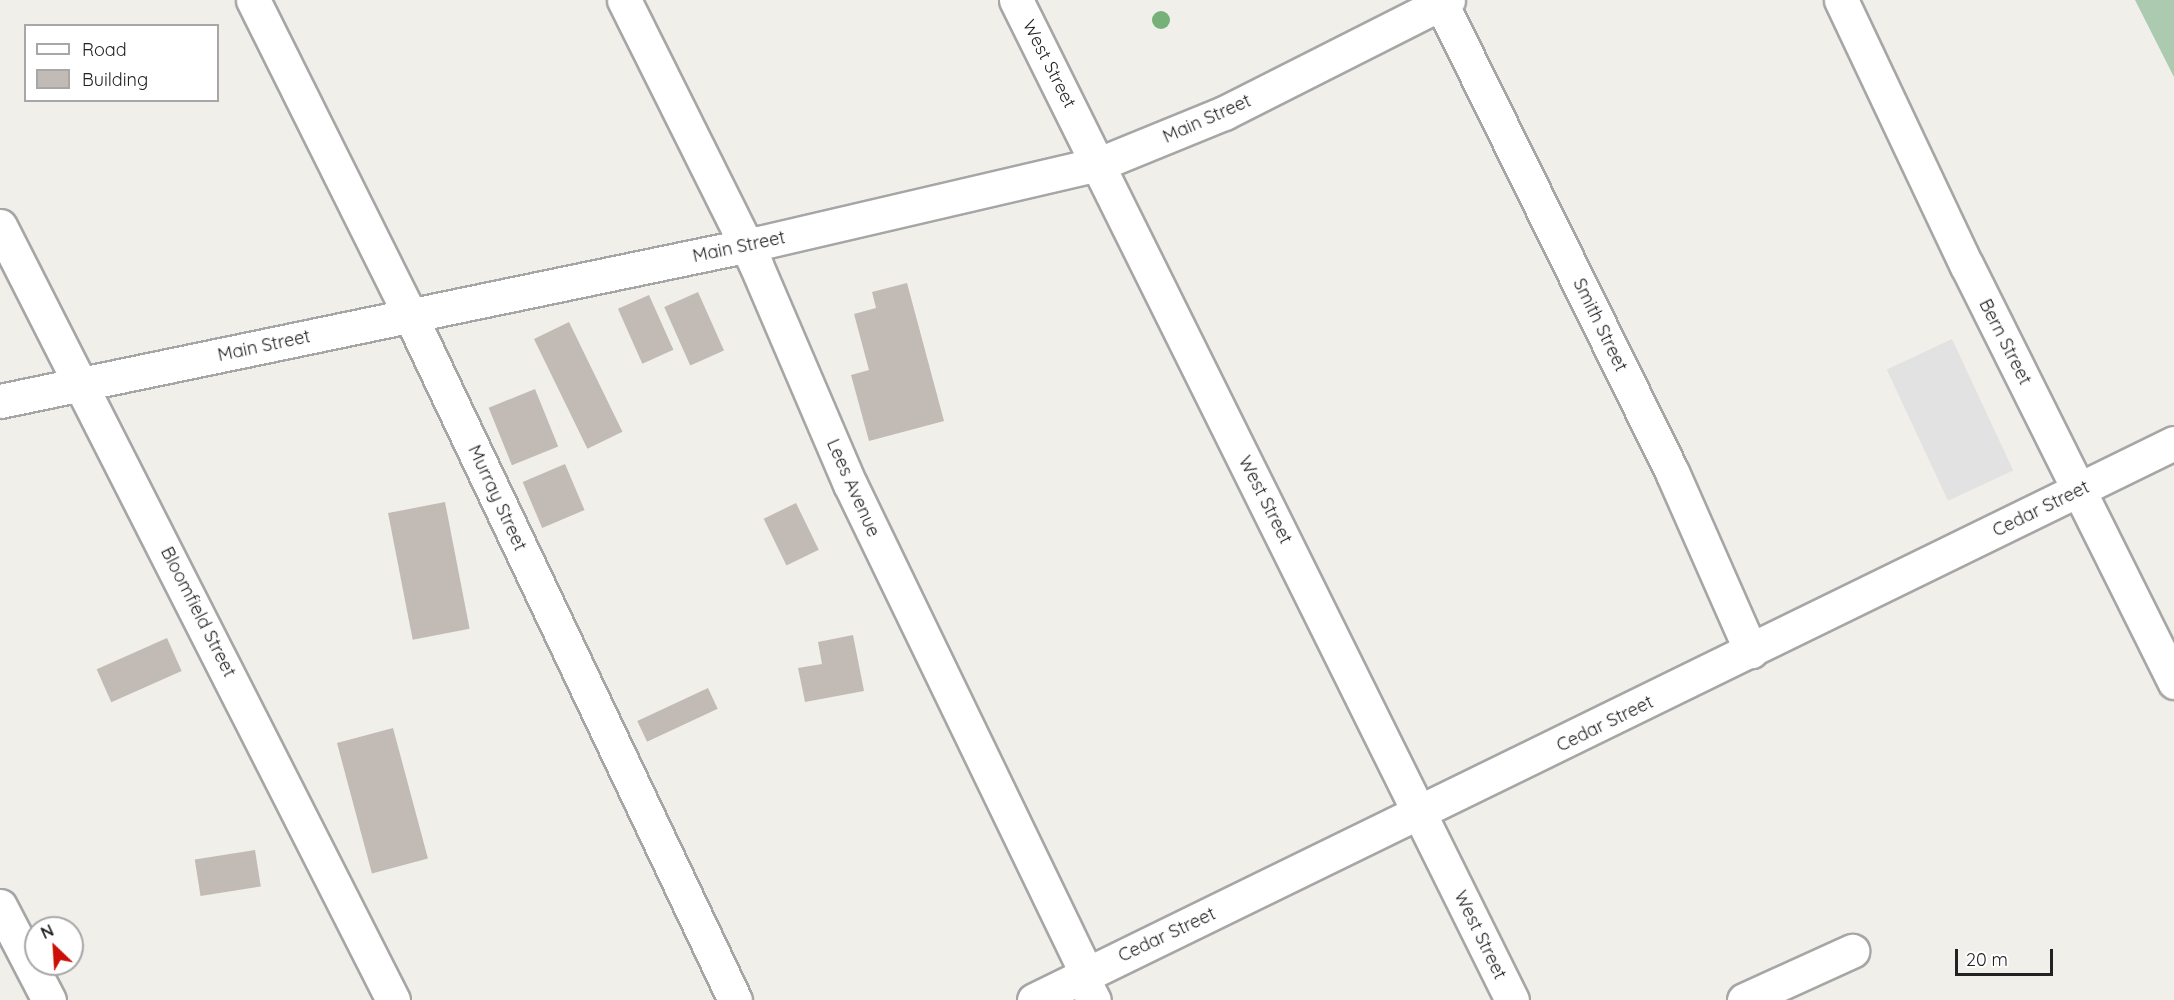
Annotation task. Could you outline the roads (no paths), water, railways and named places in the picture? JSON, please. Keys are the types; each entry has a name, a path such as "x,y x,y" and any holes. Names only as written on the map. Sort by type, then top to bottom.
{"street":[{"name":"Murray Street","path":"253,0 410,315 735,1000"},
{"name":"Lees Avenue","path":"624,0 746,246 850,484 1081,962 1088,988"},
{"name":"West Street","path":"1016,0 1512,1000"},
{"name":"Bern Street","path":"1841,0 2174,682"},
{"name":"Main Street","path":"0,401 746,246 1098,164 1224,113 1445,2"},
{"name":"Smith Street","path":"1445,2 1672,472 1751,651"},
{"name":"Bloomfield Street","path":"0,226 393,1000"},
{"name":"Cedar Street","path":"1034,1000 1088,988 1420,812 2174,443"},
{"path":"0,906 49,1000"},
{"path":"1744,1000 1852,951"}]}
